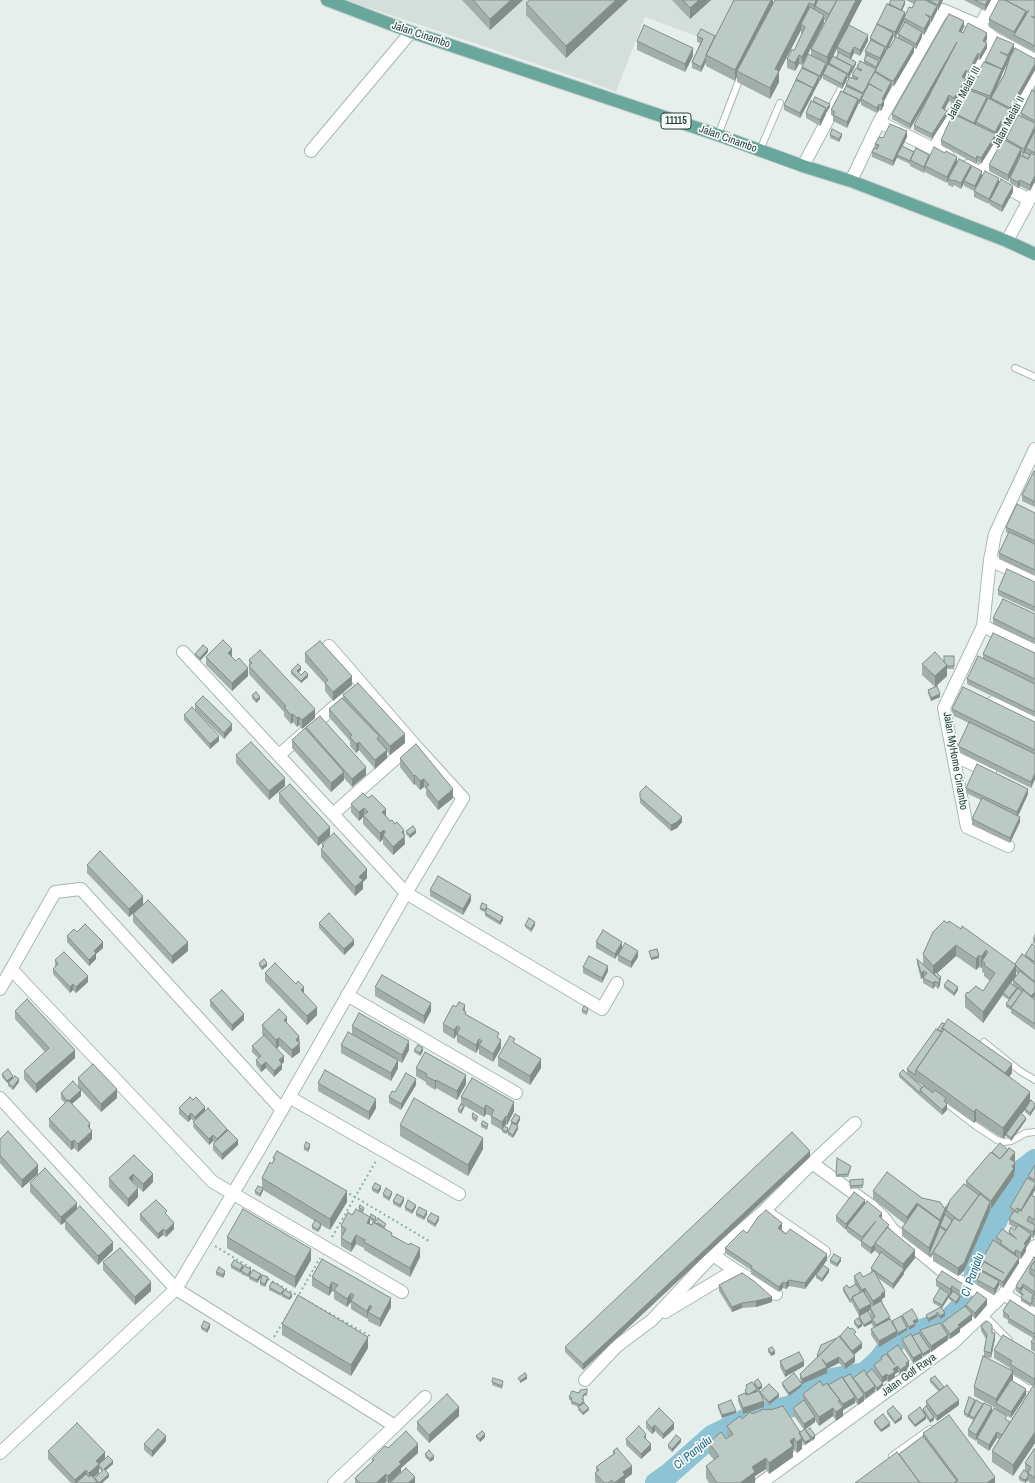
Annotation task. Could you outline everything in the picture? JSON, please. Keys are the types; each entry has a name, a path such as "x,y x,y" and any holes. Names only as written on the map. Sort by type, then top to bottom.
{"main road":[{"name":"Jalan Cinambo","path":"327,0 411,32 851,181 1007,241 1035,254"}],"street":[{"path":"980,26 994,0"},
{"path":"851,181 879,122 946,5 980,26 994,38 1035,60"},
{"path":"311,151 411,32"},
{"name":"Jalan Melati III","path":"934,149 994,38"},
{"name":"Jalan Melati II","path":"982,172 1035,72"},
{"path":"803,166 850,78"},
{"path":"879,122 982,172 1032,194 1007,241"},
{"name":"Jalan MyHome Cinambo","path":"1008,846 967,827 944,708 959,686 983,626 990,560 995,534 1035,449"},
{"path":"1010,502 1022,508"},
{"path":"990,560 1035,581"},
{"path":"983,626 1035,651"},
{"path":"0,1453 176,1289 282,1110 406,893 463,798 413,743 355,688 329,646"},
{"path":"183,652 406,893 602,1009 617,983"},
{"path":"279,755 355,688"},
{"path":"985,698 1035,721"},
{"path":"333,814 413,743"},
{"path":"953,755 1002,778"},
{"path":"958,783 968,762"},
{"path":"0,989 55,892 81,889 282,1110"},
{"path":"11,969 213,1182 402,1292"},
{"path":"347,995 516,1093"},
{"path":"289,1097 459,1194"},
{"path":"0,1098 176,1289 395,1426"},
{"path":"652,1320 713,1255 764,1211 855,1123"},
{"path":"812,1163 870,1205 884,1218 892,1229 940,1269 995,1303"},
{"path":"764,1211 824,1252"},
{"name":"Jalan Golf Raya","path":"761,1483 953,1343 1004,1294 1033,1252"},
{"path":"713,1255 776,1294"},
{"path":"585,1380 618,1346 652,1320 735,1270"},
{"path":"1004,1294 1035,1315"},
{"path":"334,1483 425,1396"}],"lane":[{"path":"718,135 737,82 744,68"},
{"path":"760,150 780,103"},
{"path":"1015,368 1035,377"},
{"path":"984,1042 1020,1071 1035,1080"},
{"path":"934,1095 997,1140 1004,1142 1011,1141 1026,1132 1035,1132"},
{"path":"983,1314 1012,1343"},
{"path":"1002,1345 1006,1338"},
{"path":"1002,1371 1027,1388 1032,1389 1035,1387"},
{"path":"884,1462 936,1425"}],"path":[{"path":"342,1190 429,1241"},
{"path":"206,1240 251,1269 372,1337"}],"shaded area":[{"path":"346,0 738,0 715,43 645,17 616,92"}],"building":[{"path":"473,0 511,0 490,19"},
{"path":"530,0 616,0 566,46 526,3"},
{"path":"683,0 699,0 690,8"},
{"path":"734,0 771,0 735,70 706,55"},
{"path":"775,0 816,0 814,5 809,3 775,69 779,71 770,88 737,71"},
{"path":"818,0 837,0 829,14 815,6"},
{"path":"837,0 856,0 827,57 811,49"},
{"path":"891,0 905,1 901,10 889,4"},
{"path":"916,0 925,0 937,6 931,17 925,14 930,18 924,29 904,18 909,7 912,8"},
{"path":"928,0 940,0 938,5"},
{"path":"975,0 988,0 985,5"},
{"path":"999,0 1005,0 1026,11 1014,32 989,19"},
{"path":"1005,0 1035,0 1035,46 1014,35 1029,10 1026,13 1026,11"},
{"path":"887,4 905,12 895,32 877,24"},
{"path":"810,7 824,15 802,57 799,55 795,63 787,59 792,49 794,51 805,27 801,24"},
{"path":"949,14 964,21 959,31 963,33 968,23 987,33 983,41 987,43 980,55 978,53 968,72 966,70 962,77 966,79 954,98 949,95 942,108 947,111 932,134 914,125 957,42 910,124 892,114"},
{"path":"905,22 922,32 916,44 898,34"},
{"path":"877,24 893,33 886,47 870,38"},
{"path":"644,25 693,48 685,64 637,41"},
{"path":"849,25 868,35 860,50 854,47 850,54 837,47"},
{"path":"701,29 715,36 701,67 692,62 703,39 697,36"},
{"path":"896,37 914,46 892,81 875,71 888,47 889,48"},
{"path":"997,37 1014,44 1008,55 1000,52 1008,56 1002,69 985,61"},
{"path":"871,40 885,47 880,58 865,51"},
{"path":"1015,48 1035,59 1035,64 1010,108 991,98 1004,75 1010,57"},
{"path":"839,52 856,62 852,69 852,66 836,58"},
{"path":"808,54 826,63 820,76 802,67"},
{"path":"867,55 879,61 876,67 864,60"},
{"path":"833,56 852,66 848,74 829,63"},
{"path":"860,61 876,69 863,93 846,84 850,77 857,80 858,78 852,75 856,68 861,71 862,70 857,67"},
{"path":"984,62 1002,69 990,96 969,88 976,76 979,77 976,75"},
{"path":"828,64 847,74 842,84 823,74"},
{"path":"802,68 819,76 813,88 796,79"},
{"path":"875,72 891,82 882,99 884,100 877,108 861,99 869,84 882,91 868,83"},
{"path":"796,80 813,88 800,113 784,105"},
{"path":"846,86 863,94 859,101 858,99 843,92"},
{"path":"969,90 987,97 974,123 954,113 961,100 963,101"},
{"path":"1032,90 1035,92 1035,121 1021,113"},
{"path":"841,91 858,99 847,122 833,115 835,112 831,110"},
{"path":"815,97 830,104 826,110 826,108 813,101"},
{"path":"988,98 1009,109 1008,111 1010,112 1004,123 1001,121 995,132 976,122"},
{"path":"811,101 826,108 820,120 806,113"},
{"path":"953,114 996,134 981,158 977,156 976,159 941,140"},
{"path":"1018,115 1035,123 1024,149 1006,139"},
{"path":"890,124 907,131 893,161 872,152 874,148 877,149 879,145 875,144 879,137 883,138"},
{"path":"832,129 842,134 839,139 830,135"},
{"path":"1035,131 1035,153 1026,148"},
{"path":"1003,139 1021,149 1008,175 989,165"},
{"path":"902,146 914,152 910,161 897,155"},
{"path":"934,147 957,157 947,177 925,166"},
{"path":"916,148 929,155 924,167 910,160"},
{"path":"1024,152 1030,155 1028,159 1022,156"},
{"path":"1031,153 1035,155 1035,176 1030,185 1020,180 1018,182 1010,178 1021,155 1028,159"},
{"path":"959,159 971,165 961,183 948,179"},
{"path":"972,166 982,171 975,186 964,181"},
{"path":"985,171 999,178 989,199 974,191"},
{"path":"1001,179 1013,186 1002,206 990,200"},
{"path":"1034,471 1035,472 1035,502 1022,495"},
{"path":"1017,504 1035,513 1035,541 1006,527"},
{"path":"1009,532 1035,544 1035,570 999,553"},
{"path":"1007,569 1035,582 1035,607 998,590"},
{"path":"1003,599 1035,614 1035,639 993,618"},
{"path":"993,633 1035,653 1035,679 983,654"},
{"path":"223,640 232,649 228,653 236,661 239,658 248,668 232,683 206,657"},
{"path":"320,641 352,676 333,692 325,683 328,680 305,653"},
{"path":"203,645 208,649 200,658 195,654"},
{"path":"260,650 315,709 302,720 293,714 291,715 284,707 286,706 249,666 252,663 249,660"},
{"path":"935,652 947,665 935,676 922,664"},
{"path":"944,656 954,656 954,666 947,666 944,662"},
{"path":"978,656 1035,684 1035,712 967,679"},
{"path":"298,664 301,667 297,671 301,675 305,671 308,674 301,681 291,671"},
{"path":"358,683 405,734 390,746 343,695"},
{"path":"937,686 940,694 931,698 928,690"},
{"path":"963,687 1035,722 1035,750 952,709"},
{"path":"256,692 260,697 256,700 252,695"},
{"path":"203,696 232,724 224,733 195,704"},
{"path":"342,698 379,736 377,739 387,750 375,760 359,742 356,744 350,737 352,735 329,709"},
{"path":"192,707 219,736 210,744 184,715"},
{"path":"320,716 366,767 352,779 306,727"},
{"path":"969,722 1035,754 1035,773 1031,782 958,746"},
{"path":"305,728 344,772 331,783 292,740"},
{"path":"251,742 285,778 269,791 236,755"},
{"path":"416,744 453,789 438,802 426,787 429,785 424,779 420,781 415,775 414,776 400,758"},
{"path":"977,764 1028,789 1017,812 966,788"},
{"path":"290,784 330,827 318,838 279,793"},
{"path":"646,786 682,817 677,822 671,825 640,798 640,792"},
{"path":"363,793 368,798 372,795 386,809 382,812 390,821 392,820 395,824 397,822 404,830 402,832 405,836 393,847 383,835 386,832 384,830 380,833 363,815 368,812 364,808 359,812 351,804"},
{"path":"982,798 1020,817 1010,838 972,819"},
{"path":"413,826 416,830 410,835 406,831"},
{"path":"334,833 367,869 359,877 363,880 355,887 321,849 324,846 322,844"},
{"path":"100,851 143,896 129,909 87,865"},
{"path":"438,876 471,895 463,909 430,890"},
{"path":"148,900 188,942 172,956 133,914"},
{"path":"482,903 487,905 485,910 480,908"},
{"path":"487,908 503,917 500,922 485,913"},
{"path":"329,913 354,940 344,949 319,923"},
{"path":"529,918 535,922 531,929 525,925"},
{"path":"944,921 948,923 949,921 961,929 962,926 1016,965 983,1012 965,996 967,992 968,993 976,986 983,991 995,973 984,965 985,963 982,961 988,952 986,950 981,957 979,955 976,959 956,945 933,966 923,954 933,932"},
{"path":"85,924 103,942 94,951 96,953 89,960 67,936 74,929 77,932"},
{"path":"603,930 622,942 615,954 596,942"},
{"path":"625,943 638,951 631,962 618,955"},
{"path":"1032,944 1035,946 1035,962 1025,955"},
{"path":"657,949 659,956 651,958 649,951"},
{"path":"64,952 88,976 76,987 73,984 70,987 53,969 58,964 55,960"},
{"path":"1022,954 1035,964 1035,982 1015,964"},
{"path":"589,956 608,966 602,978 583,967"},
{"path":"264,959 267,963 262,967 259,963"},
{"path":"917,959 940,980 938,983 935,981 933,983 923,978 927,973 924,971 921,973"},
{"path":"275,963 296,984 298,981 304,987 301,990 317,1007 307,1016 265,973"},
{"path":"1020,971 1035,983 1035,992 1031,996 1013,980"},
{"path":"936,972 941,977 939,979 934,974"},
{"path":"382,975 431,1003 424,1016 375,987"},
{"path":"948,980 958,987 954,993 944,985"},
{"path":"1010,983 1017,988 1009,998 1003,993"},
{"path":"1018,988 1022,992 1011,1007 1006,1004"},
{"path":"222,990 244,1014 232,1025 210,1000"},
{"path":"1023,990 1035,1000 1035,1024 1011,1008"},
{"path":"27,999 75,1050 36,1084 24,1071 49,1048 15,1011"},
{"path":"459,1002 465,1005 463,1010 466,1012 465,1014 499,1033 497,1037 501,1040 493,1054 479,1045 482,1041 479,1039 476,1045 457,1034 460,1028 457,1026 454,1030 443,1024 453,1005 456,1007"},
{"path":"584,1006 588,1008 587,1012 582,1010"},
{"path":"279,1009 287,1017 284,1020 299,1036 296,1040 300,1043 292,1050 279,1038 276,1040 262,1025"},
{"path":"359,1013 409,1041 402,1055 352,1026"},
{"path":"948,1019 1012,1064 1005,1073 942,1028"},
{"path":"942,1023 945,1024 942,1028 942,1032 937,1030"},
{"path":"936,1029 942,1032 916,1070 915,1075 907,1069"},
{"path":"944,1029 1030,1092 1003,1128 976,1109 974,1112 916,1070"},
{"path":"348,1032 398,1060 391,1073 341,1045"},
{"path":"264,1035 284,1056 279,1060 282,1064 274,1071 266,1062 261,1066 256,1060 261,1056 252,1046"},
{"path":"510,1036 515,1039 513,1042 541,1059 530,1076 498,1057"},
{"path":"418,1045 423,1048 420,1053 414,1050"},
{"path":"425,1052 466,1075 457,1091 426,1076 427,1074 416,1068"},
{"path":"93,1064 117,1089 101,1104 78,1078"},
{"path":"8,1069 13,1076 7,1081 2,1074"},
{"path":"325,1070 376,1099 369,1112 318,1083"},
{"path":"903,1070 922,1087 920,1093 899,1074"},
{"path":"406,1073 416,1079 401,1104 389,1097 392,1091 395,1092"},
{"path":"15,1076 19,1079 13,1087 8,1083"},
{"path":"472,1078 514,1102 507,1117 506,1116 502,1122 491,1116 494,1110 486,1105 484,1109 461,1097"},
{"path":"73,1081 81,1090 69,1101 67,1101 61,1093"},
{"path":"924,1086 933,1093 935,1090 946,1098 944,1101 947,1104 942,1110 920,1090"},
{"path":"190,1097 193,1100 196,1097 205,1107 195,1117 191,1113 188,1117 179,1108"},
{"path":"414,1098 483,1138 468,1165 400,1125"},
{"path":"68,1100 90,1123 88,1126 92,1131 78,1144 74,1140 71,1142 49,1119"},
{"path":"1031,1100 1035,1106 1030,1113 1025,1109"},
{"path":"461,1104 464,1106 461,1111 458,1109"},
{"path":"208,1108 227,1129 217,1139 213,1135 209,1139 193,1122"},
{"path":"473,1113 478,1117 476,1119 472,1116"},
{"path":"1021,1113 1026,1118 1011,1138 1006,1134"},
{"path":"515,1114 520,1117 516,1124 511,1121"},
{"path":"483,1121 488,1124 487,1127 481,1124"},
{"path":"512,1123 518,1126 513,1135 508,1132"},
{"path":"504,1126 508,1128 506,1132 502,1129"},
{"path":"228,1130 238,1140 222,1154 213,1144"},
{"path":"8,1131 38,1165 22,1180 0,1155 0,1139"},
{"path":"792,1132 810,1151 583,1364 565,1347"},
{"path":"306,1142 310,1144 308,1149 304,1147"},
{"path":"1000,1143 1008,1150 1000,1159 992,1152"},
{"path":"1009,1148 1015,1152 1010,1159 1015,1162 1012,1167 1014,1168 991,1201 966,1181 991,1152 1000,1159"},
{"path":"277,1151 347,1191 330,1219 262,1178 270,1162 272,1164 275,1158 273,1158"},
{"path":"134,1155 153,1174 143,1184 133,1174 129,1178 138,1188 128,1199 109,1178"},
{"path":"837,1158 851,1166 848,1174 836,1175"},
{"path":"1035,1165 1035,1180 1028,1176"},
{"path":"45,1168 77,1203 61,1217 30,1183"},
{"path":"887,1172 922,1198 940,1202 945,1209 940,1220 917,1203 907,1217 873,1191"},
{"path":"1027,1178 1035,1182 1035,1185 1021,1210 1017,1208 1015,1210 1010,1207"},
{"path":"863,1179 863,1185 850,1186 850,1180"},
{"path":"375,1183 381,1186 378,1191 372,1188"},
{"path":"964,1184 979,1195 960,1221 946,1210 950,1200"},
{"path":"258,1186 263,1188 260,1194 255,1191"},
{"path":"386,1188 392,1192 389,1198 383,1194"},
{"path":"854,1192 865,1200 846,1224 836,1216"},
{"path":"397,1194 404,1198 400,1205 393,1201"},
{"path":"980,1194 990,1202 964,1263 958,1268 933,1252 954,1218 960,1221"},
{"path":"1031,1195 1035,1197 1035,1220 1029,1216 1027,1221 1035,1225 1033,1232 1009,1219 1014,1211 1018,1213 1019,1210 1021,1211"},
{"path":"156,1200 167,1211 165,1213 174,1223 166,1231 163,1229 158,1234 140,1214"},
{"path":"408,1200 416,1205 412,1211 405,1207"},
{"path":"867,1201 882,1213 879,1216 889,1225 871,1248 861,1241 876,1221 862,1237 847,1226"},
{"path":"360,1205 364,1208 363,1210 359,1208"},
{"path":"918,1205 940,1221 929,1248 902,1228"},
{"path":"80,1206 113,1242 98,1256 65,1220"},
{"path":"419,1207 427,1211 424,1217 416,1213"},
{"path":"243,1209 311,1249 295,1277 227,1237"},
{"path":"356,1209 370,1217 367,1223 372,1225 373,1222 392,1233 391,1235 409,1245 410,1243 420,1248 410,1268 364,1242 365,1240 356,1235 351,1244 341,1238 346,1229 341,1226 348,1212 352,1215"},
{"path":"766,1210 782,1223 778,1228 786,1234 790,1229 827,1254 805,1283 789,1280 786,1283 783,1282 779,1287 751,1268 752,1266 725,1248 743,1230 747,1233 758,1217"},
{"path":"431,1213 439,1217 435,1224 427,1219"},
{"path":"371,1214 376,1217 375,1220 370,1217"},
{"path":"945,1214 952,1221 947,1230 940,1226"},
{"path":"378,1218 386,1224 384,1227 378,1223 374,1223"},
{"path":"315,1220 321,1224 318,1230 312,1226"},
{"path":"1018,1225 1031,1234 1024,1244 1026,1245 1021,1253 1016,1250 1014,1253 1000,1243 1002,1241 996,1237 1002,1229 1017,1239 1009,1232 1011,1227 1015,1230"},
{"path":"887,1227 915,1250 903,1264 875,1243"},
{"path":"940,1227 946,1231 931,1255 929,1254"},
{"path":"993,1240 1019,1258 1003,1282 980,1269 984,1262 1004,1273 982,1260"},
{"path":"120,1248 151,1282 135,1297 103,1262"},
{"path":"881,1252 904,1269 893,1284 871,1268"},
{"path":"834,1254 841,1258 837,1264 830,1260"},
{"path":"1034,1257 1035,1260 1030,1268 1030,1274 1035,1277 1035,1292 1023,1284 1020,1289 1016,1286"},
{"path":"322,1259 391,1298 380,1319 368,1312 372,1307 370,1305 367,1311 351,1301 354,1295 351,1293 347,1299 334,1290 338,1285 332,1282 329,1288 312,1277"},
{"path":"234,1260 243,1265 240,1270 231,1265"},
{"path":"1035,1260 1035,1271 1030,1268"},
{"path":"823,1265 829,1269 822,1279 816,1275"},
{"path":"244,1266 251,1269 248,1275 241,1271"},
{"path":"219,1267 225,1271 223,1275 216,1272"},
{"path":"253,1270 261,1274 257,1280 249,1276"},
{"path":"874,1271 885,1291 873,1301 865,1288 862,1290 854,1276 860,1272 863,1277"},
{"path":"942,1271 966,1286 961,1292 952,1286 950,1289 936,1280"},
{"path":"981,1271 999,1281 994,1289 977,1280"},
{"path":"742,1273 754,1281 772,1297 742,1303 732,1307 719,1285"},
{"path":"262,1275 268,1277 265,1284 260,1282"},
{"path":"272,1282 284,1289 281,1294 269,1287"},
{"path":"856,1284 861,1292 852,1297 850,1300 843,1288 847,1285 849,1288"},
{"path":"1023,1287 1034,1295 1032,1297 1031,1304 1021,1298 1023,1294 1020,1292"},
{"path":"940,1288 949,1294 942,1305 933,1300"},
{"path":"285,1290 292,1294 289,1298 282,1294"},
{"path":"863,1291 871,1304 859,1310 852,1297"},
{"path":"953,1291 960,1296 956,1302 949,1297"},
{"path":"977,1292 987,1299 975,1313 966,1305"},
{"path":"298,1295 368,1337 351,1365 282,1324"},
{"path":"1010,1300 1035,1316 1035,1334 1008,1318 1009,1316 1003,1311"},
{"path":"881,1301 890,1317 876,1325 872,1319 875,1317 870,1307"},
{"path":"965,1306 972,1314 958,1325 960,1326 950,1334 942,1323"},
{"path":"941,1307 945,1313 940,1316 937,1312 937,1314 928,1319 926,1315"},
{"path":"912,1309 918,1319 913,1321 915,1324 909,1327 902,1315"},
{"path":"868,1311 872,1320 864,1325 859,1316"},
{"path":"901,1316 907,1328 898,1333 892,1321"},
{"path":"858,1318 862,1324 858,1326 854,1321"},
{"path":"890,1319 897,1331 879,1341 871,1329"},
{"path":"204,1321 210,1324 207,1330 201,1327"},
{"path":"987,1321 992,1325 992,1333 995,1333 991,1353 984,1351 987,1335 981,1326"},
{"path":"940,1323 948,1335 931,1346 920,1330"},
{"path":"848,1327 850,1329 852,1328 856,1332 854,1334 862,1343 852,1351 840,1336"},
{"path":"919,1333 930,1349 923,1354 912,1336"},
{"path":"911,1334 922,1353 913,1358 902,1339"},
{"path":"1003,1335 1035,1354 1034,1379 1010,1364 1012,1361 994,1350"},
{"path":"839,1336 855,1356 845,1364 839,1357 826,1364 822,1359 827,1367 802,1379 800,1374"},
{"path":"1035,1336 1035,1344 1031,1342"},
{"path":"837,1338 818,1357 817,1356 821,1345"},
{"path":"898,1345 909,1361 906,1363 907,1365 900,1370 898,1366 893,1369 895,1372 888,1376 887,1374 882,1377 874,1365 886,1354 895,1365 887,1353"},
{"path":"772,1347 775,1351 771,1353 768,1349"},
{"path":"799,1352 804,1361 785,1371 780,1361"},
{"path":"983,1356 1013,1371 996,1399 974,1387"},
{"path":"872,1369 883,1383 877,1388 866,1374"},
{"path":"864,1370 875,1386 865,1393 853,1378"},
{"path":"525,1373 527,1376 520,1381 518,1378"},
{"path":"794,1373 802,1384 789,1393 782,1383"},
{"path":"850,1374 864,1395 858,1400 843,1378"},
{"path":"935,1376 944,1387 940,1390 930,1379"},
{"path":"842,1377 855,1397 843,1404 828,1385"},
{"path":"493,1378 503,1381 502,1386 492,1382"},
{"path":"758,1379 762,1385 758,1388 754,1382"},
{"path":"1011,1380 1026,1389 1011,1412 996,1403"},
{"path":"820,1381 823,1386 827,1383 840,1400 838,1401 843,1407 836,1412 833,1408 819,1417 803,1394"},
{"path":"752,1382 757,1389 748,1395 745,1390 747,1388 746,1385"},
{"path":"1035,1383 1035,1432 1013,1465 992,1451"},
{"path":"769,1384 779,1394 769,1402 760,1392"},
{"path":"947,1385 959,1400 937,1416 926,1401"},
{"path":"587,1389 587,1393 584,1394 582,1399 584,1400 580,1405 571,1401 572,1398 569,1397 572,1391 579,1393 580,1390"},
{"path":"759,1391 764,1401 743,1408 738,1396 745,1393 746,1395"},
{"path":"447,1394 459,1407 429,1435 417,1422"},
{"path":"969,1397 975,1400 968,1415 964,1412"},
{"path":"731,1400 736,1411 722,1415 718,1405"},
{"path":"804,1400 815,1417 804,1424 793,1408"},
{"path":"976,1400 983,1404 974,1418 969,1415"},
{"path":"584,1403 589,1408 583,1413 578,1407"},
{"path":"984,1403 992,1407 976,1435 968,1430"},
{"path":"783,1406 800,1432 799,1433 802,1438 797,1442 794,1438 790,1441 793,1446 769,1463 766,1458 752,1467 755,1472 740,1483 717,1483 706,1466 719,1456 709,1443 721,1432 726,1439 733,1434 727,1426 740,1416 742,1419 750,1412 752,1414 764,1409 770,1410"},
{"path":"893,1406 902,1416 895,1422 887,1411"},
{"path":"926,1406 934,1417 930,1420 923,1409"},
{"path":"920,1407 926,1416 915,1425 908,1416"},
{"path":"659,1408 674,1423 663,1434 655,1425 652,1428 646,1422"},
{"path":"994,1408 1007,1416 1005,1419 1010,1422 1002,1435 997,1432 989,1445 977,1438"},
{"path":"883,1414 890,1423 881,1430 874,1421"},
{"path":"949,1415 995,1477 987,1483 954,1483 958,1480 923,1433"},
{"path":"77,1423 105,1452 96,1461 99,1464 89,1473 86,1470 75,1480 48,1451"},
{"path":"639,1426 646,1434 644,1437 651,1444 641,1454 626,1439"},
{"path":"810,1428 815,1435 812,1438 806,1431"},
{"path":"158,1429 166,1436 152,1451 144,1444"},
{"path":"805,1429 811,1439 805,1442 800,1432"},
{"path":"406,1431 418,1444 399,1462 401,1464 388,1476 386,1474 376,1483 360,1483 355,1478 374,1460 372,1459 385,1446 388,1448"},
{"path":"482,1431 485,1434 480,1439 476,1436"},
{"path":"676,1435 681,1439 672,1449 668,1445"},
{"path":"923,1436 957,1481 954,1483 920,1483 899,1454"},
{"path":"617,1448 632,1466 623,1472 625,1475 614,1483 612,1480 608,1483 604,1483 595,1473 599,1470 596,1467 615,1453 613,1451"},
{"path":"1034,1449 1035,1478 1028,1473 1031,1467 1025,1463"},
{"path":"429,1450 434,1456 430,1459 425,1454"},
{"path":"897,1452 920,1483 855,1483"},
{"path":"108,1456 113,1461 104,1469 109,1474 99,1483 95,1478 103,1470 99,1464"},
{"path":"406,1468 415,1477 408,1483 390,1483"},
{"path":"1024,1470 1028,1473 1028,1477 1025,1480 1019,1477"},
{"path":"86,1474 89,1477 91,1475 97,1482 76,1483"}],"waterway":[{"name":"Ci Panjalu","path":"656,1483 669,1474 712,1436 755,1415 792,1406 809,1388 826,1380 865,1373 898,1339 948,1320 961,1307 973,1282 982,1250 1022,1170 1035,1160"}]}
